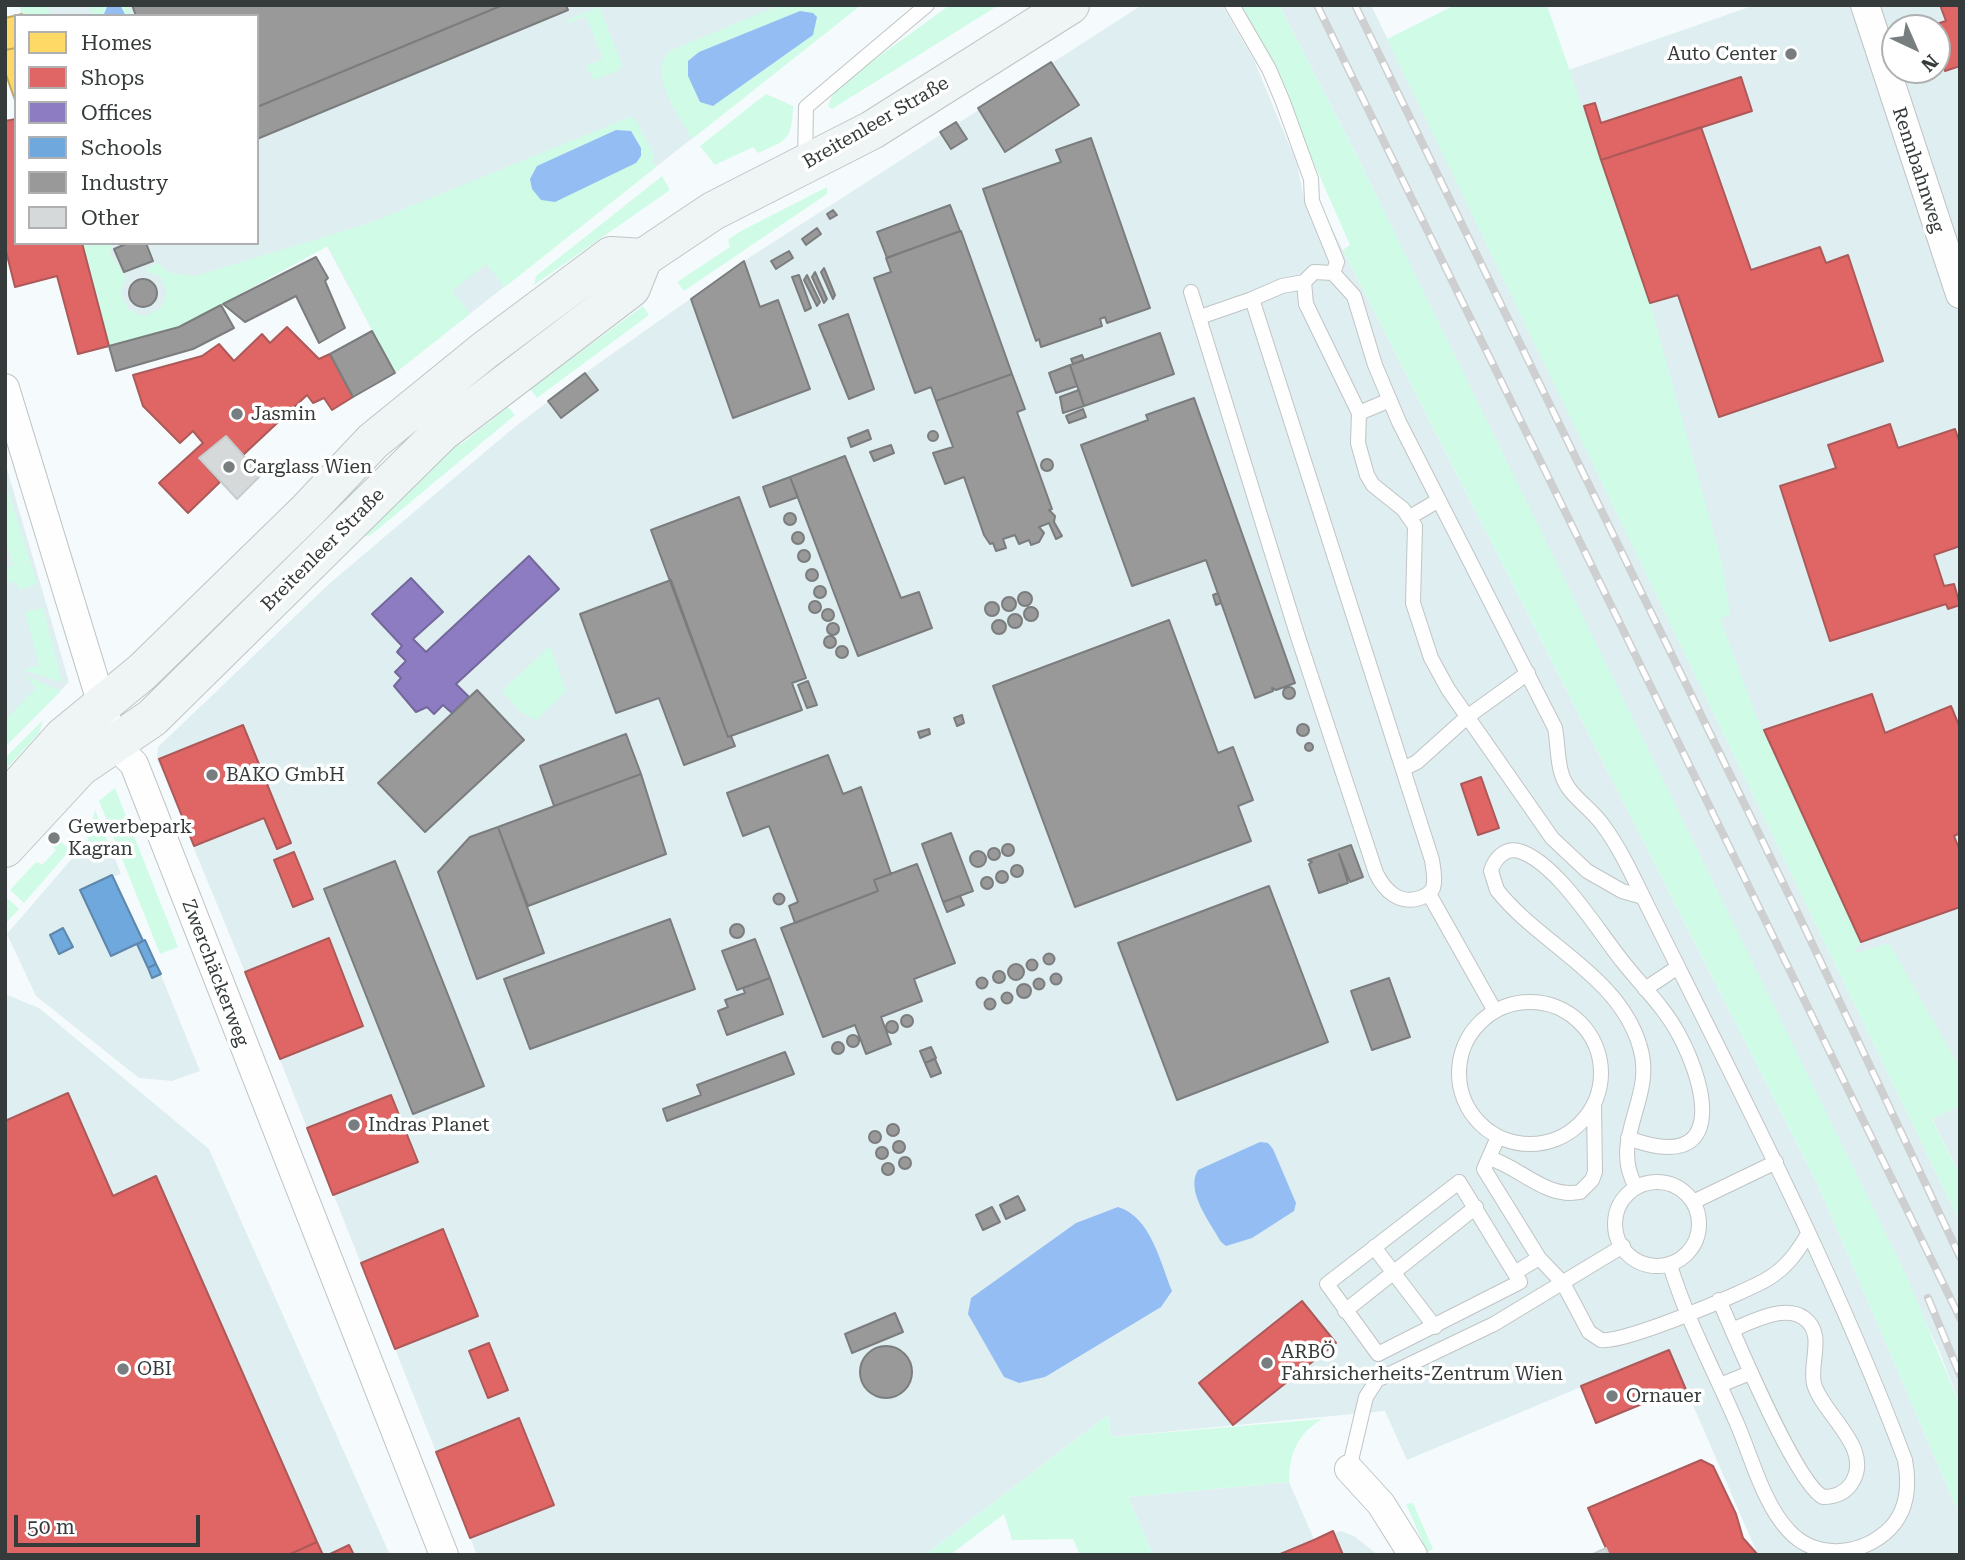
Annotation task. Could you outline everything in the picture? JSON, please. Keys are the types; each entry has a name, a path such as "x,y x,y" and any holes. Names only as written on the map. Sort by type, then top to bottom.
{"main road":[{"name":"Breitenleer Straße","path":"5,802 63,737 142,672 309,510 373,441 414,406 611,257 643,258 724,205 872,130 1070,5"},
{"name":"Breitenleer Straße","path":"5,848 80,767 152,718 442,432 631,288 643,258"}],"street":[{"name":"Rennbahnweg","path":"1865,5 1960,294"},
{"name":"Zwerchäckerweg","path":"5,388 114,744 134,764 444,1555"},
{"path":"1349,1469 1381,1504 1413,1555"}],"lane":[{"path":"805,165 806,107 927,5"},
{"path":"1232,5 1269,69 1283,102 1311,179 1312,201 1337,262 1333,273"},
{"path":"1200,317 1295,282 1304,282 1314,272 1333,273 1354,296 1361,311 1375,365 1390,400 1555,728 1561,775 1573,793 1605,827 1643,897 1776,1162 1905,1460 1908,1496 1895,1523 1876,1540 1847,1550 1819,1550 1800,1541 1775,1512 1720,1385 1685,1313 1670,1265"},
{"path":"1304,282 1310,311 1359,413 1358,443 1367,475 1373,485 1410,517 1417,536 1411,585 1418,625 1431,658 1467,717 1552,838 1587,871 1622,891 1643,897"},
{"path":"1191,292 1297,634 1376,873 1382,885 1398,898 1417,899 1429,894 1434,886 1432,860 1252,299"},
{"path":"1359,413 1390,400"},
{"path":"1410,517 1439,500"},
{"path":"1403,769 1417,762 1467,717 1528,673"},
{"path":"1628,1138 1664,1147 1682,1146 1699,1130 1703,1114 1699,1084 1682,1043 1645,989 1563,887 1537,861 1513,850 1496,859 1491,871 1492,880 1505,900 1594,980 1619,1007 1638,1039 1643,1057 1643,1082 1628,1138 1625,1162 1636,1187"},
{"path":"1429,894 1495,1011"},
{"path":"1645,989 1678,967"},
{"path":"1489,1158 1509,1165 1554,1192 1580,1192 1592,1180 1595,1172 1594,1105 1601,1080 1599,1055 1592,1037 1567,1012 1544,1003 1518,1003 1495,1011 1468,1038 1459,1072 1463,1097 1478,1122 1498,1137 1513,1142 1537,1144 1561,1137 1579,1125 1594,1105"},
{"path":"1498,1137 1484,1170 1539,1258 1563,1283 1589,1332 1601,1340 1616,1340 1768,1279 1797,1254 1808,1234"},
{"path":"1693,1202 1776,1162"},
{"path":"1460,1182 1476,1207 1520,1282 1381,1355 1345,1311 1328,1284 1455,1183 1460,1182"},
{"path":"1647,1183 1668,1183 1681,1189 1693,1202 1699,1221 1698,1235 1683,1257 1670,1265 1648,1265 1634,1259 1623,1246 1615,1228 1617,1211 1624,1198 1636,1187 1647,1183"},
{"path":"1345,1311 1476,1207"},
{"path":"1349,1469 1366,1397 1377,1380 1462,1341 1623,1246"},
{"path":"1374,1247 1435,1327"},
{"path":"1516,1272 1539,1258"},
{"path":"1719,1300 1732,1330 1751,1373 1812,1489 1823,1497 1845,1491 1856,1474 1855,1454 1816,1389 1813,1373 1816,1343 1812,1326 1798,1315 1789,1314 1761,1319 1732,1330"},
{"path":"1720,1385 1751,1373"}],"shaded area":[{"path":"19,5 861,5 395,373 327,246 179,327 109,346 83,245 259,245 259,14 21,14"},
{"path":"1142,5 1222,5 1254,60 1297,164 1305,203 1317,199 1818,1185 1960,1516 1960,1555 1758,1555 1669,1350 1407,1460 1385,1411 1111,1437 1108,1415 925,1555 477,1555 245,972 157,759 158,747 330,583 511,430 585,373 744,261"},
{"path":"1279,5 1371,5 1960,1222 1960,1405 1938,1348 1358,158"},
{"path":"1755,5 1960,5 1960,1176 1696,630 1730,613 1554,75"},
{"path":"5,462 69,682 5,747"},
{"path":"81,848 113,853 121,874 113,877 157,965 200,1071 172,1081 139,1078 36,996 7,934"},
{"name":"OBI","path":"5,994 39,1008 209,1149 390,1555 5,1555"},
{"path":"1289,1482 1314,1539 1341,1531 1354,1536 1378,1555 1153,1555 1128,1497"}],"green space":[{"path":"19,5 47,5 49,14 21,14"},
{"path":"89,5 127,5 131,14 91,14"},
{"path":"780,5 861,5 692,139 667,94 662,70 664,59 672,50"},
{"path":"950,5 999,5 832,109 828,106 835,88"},
{"path":"1240,5 1279,5 1358,158 1907,1277 1960,1405 1960,1516 1818,1185 1343,250 1350,245 1273,70"},
{"path":"1455,5 1547,5 1650,303 1722,563 1730,614 1720,619 1757,718 1861,942 1854,954 1889,943 1960,1068 1960,1106 1932,1119 1960,1176 1960,1222 1387,39"},
{"path":"599,7 622,64 620,70 594,80 586,66 603,59 586,16 568,23 567,20"},
{"path":"766,94 793,106 791,126 786,138 758,153 753,147 715,165 700,146"},
{"path":"630,117 636,120 655,157 652,160 656,167 505,287 486,264 452,291 470,314 395,373 328,246 179,327 109,346 83,245 112,245 110,253 126,278 121,293 128,309 144,316 161,308 167,293 161,277 144,270 158,263 170,273 195,276 367,224"},
{"path":"662,176 670,190 534,285 536,276"},
{"path":"827,187 827,194 684,291 677,282 730,247 728,240 739,232"},
{"path":"643,306 649,315 537,398 530,389"},
{"path":"508,407 515,415 371,535 363,537 457,442 460,445"},
{"path":"5,480 37,584 19,590 16,581 5,584 5,568 13,565 5,537"},
{"path":"43,608 62,682 23,670 39,665 25,612"},
{"path":"550,646 566,691 536,720 521,712 502,691"},
{"path":"24,675 61,691 5,747 5,720 36,688"},
{"path":"43,720 39,733 5,770 5,758"},
{"path":"115,788 178,947 160,954 99,801"},
{"path":"95,810 109,845 87,841"},
{"path":"58,839 70,850 24,903 10,890 34,864 38,862 42,865 56,850 52,845"},
{"path":"5,896 19,909 5,924"},
{"path":"1108,1415 1111,1437 1322,1419 1307,1431 1296,1445 1289,1482 1128,1497 1153,1555 1080,1555 1073,1539 1012,1540 1004,1514 950,1555 925,1555"},
{"path":"1413,1503 1433,1549 1427,1552 1406,1504"}],"water":[{"path":"108,5 120,5 125,14 104,14"},
{"path":"800,11 813,13 817,17 813,35 713,106 700,102 688,76 688,61 699,52"},
{"path":"616,130 631,131 641,148 641,156 636,163 555,202 541,200 532,189 530,179 537,166"},
{"path":"1260,1142 1268,1143 1273,1149 1296,1203 1294,1211 1252,1238 1226,1246 1200,1206 1195,1178 1198,1170"},
{"path":"1118,1207 1139,1220 1146,1230 1172,1291 1161,1307 1045,1377 1019,1383 1004,1377 968,1314 971,1298 1076,1223"}],"building: Homes":[{"path":"14,16 14,48 5,50 5,18"},
{"path":"14,48 14,97 5,72 5,50"}],"building: Shops":[{"path":"1940,5 1960,5 1960,66 1951,69 1951,14 1943,14"},
{"path":"1741,77 1752,111 1601,160 1584,106 1595,103 1601,123"},
{"path":"14,119 14,245 83,245 109,346 78,354 57,276 15,287 5,247 5,121"},
{"path":"1701,127 1751,270 1820,247 1826,263 1848,255 1883,361 1719,417 1678,295 1650,303 1601,160"},
{"path":"287,327 319,359 330,354 353,397 332,410 324,398 313,403 307,395 242,456 226,436 199,458 220,482 188,513 159,483 203,443 193,431 180,443 143,406 133,375 202,356 219,344 234,361 262,334 270,343"},
{"path":"1890,424 1898,448 1955,429 1960,444 1960,546 1934,555 1944,586 1954,584 1960,605 1948,609 1946,604 1830,641 1780,486 1836,468 1828,445"},
{"path":"1872,694 1885,733 1951,706 1960,728 1960,833 1954,836 1960,851 1960,907 1861,942 1764,730"},
{"path":"243,725 291,843 277,849 264,818 194,846 159,759"},
{"path":"1481,777 1499,828 1478,835 1461,784"},
{"path":"294,852 313,899 293,907 274,860"},
{"path":"329,938 363,1026 280,1059 245,972"},
{"name":"OBI","path":"68,1093 113,1196 156,1176 317,1542 288,1555 5,1555 5,1121"},
{"path":"391,1095 418,1162 333,1195 307,1128"},
{"path":"443,1229 478,1316 395,1349 361,1263"},
{"name":"ARBÖ Fahrsicherheits-Zentrum Wien","path":"1302,1301 1336,1343 1233,1425 1199,1383"},
{"path":"489,1343 508,1390 488,1398 469,1351"},
{"path":"1669,1350 1687,1392 1662,1402 1659,1397 1596,1423 1581,1386"},
{"path":"519,1418 554,1505 470,1538 436,1452"},
{"path":"1701,1460 1713,1466 1736,1514 1743,1538 1758,1555 1609,1555 1588,1508"},
{"path":"1333,1531 1343,1555 1278,1555 1314,1540"},
{"path":"317,1542 323,1555 288,1555"},
{"path":"349,1545 354,1555 328,1555"}],"building: Offices":[{"path":"529,556 559,589 456,684 469,697 452,713 443,705 434,714 427,707 416,712 394,686 401,678 395,672 406,661 397,652 402,646 372,614 411,578 443,612 413,639 426,652"}],"building: Schools":[{"path":"112,875 143,941 111,956 80,890"},
{"path":"63,928 73,947 59,954 50,935"},
{"path":"145,940 156,964 148,968 137,944"},
{"path":"156,964 161,974 152,978 148,968"}],"building: Industry":[{"path":"132,5 503,5 259,106 259,14 135,14"},
{"path":"503,5 566,5 568,10 259,138 259,106"},
{"path":"1051,62 1079,105 1005,152 978,108"},
{"path":"956,122 967,139 951,149 940,132"},
{"path":"1091,138 1150,308 1107,323 1105,317 1100,319 1102,326 1041,347 1039,339 1036,341 983,189 1061,162 1056,150"},
{"path":"950,205 960,231 887,258 877,232"},
{"path":"833,210 837,215 830,219 827,214"},
{"path":"817,228 821,234 806,245 802,239"},
{"path":"961,231 1012,374 936,401 931,387 915,393 874,278 891,272 886,258"},
{"path":"123,245 147,245 153,261 124,272 114,249"},
{"path":"789,251 793,258 776,269 771,261"},
{"path":"316,257 328,278 325,281 345,328 319,343 296,296 245,322 223,304"},
{"path":"744,261 760,307 778,300 810,389 733,418 691,299"},
{"path":"824,268 835,295 833,299 821,272"},
{"path":"815,272 827,299 824,303 812,277"},
{"path":"799,275 811,308 805,311 792,277"},
{"path":"807,275 820,302 817,306 804,280"},
{"path":"143,279 153,283 157,293 153,303 143,307 133,303 129,293 133,283"},
{"path":"221,305 234,328 193,349 116,371 109,346 179,327"},
{"path":"848,314 874,389 849,399 819,325"},
{"path":"372,331 395,373 353,397 330,354"},
{"path":"1160,333 1174,374 1084,406 1070,365"},
{"path":"1082,355 1084,360 1073,364 1071,359"},
{"path":"1070,365 1077,386 1056,393 1049,373"},
{"path":"585,373 598,390 561,418 548,401"},
{"path":"1012,374 1025,409 1017,412 1052,509 1049,510 1055,516 1054,522 1062,536 1056,539 1049,523 1039,527 1044,533 1039,542 1031,545 1029,540 1019,544 1015,535 1003,539 1006,548 996,551 993,543 990,544 984,535 964,477 945,484 933,453 953,447 936,401"},
{"path":"1079,390 1084,406 1063,413 1060,397"},
{"path":"1194,398 1295,683 1276,690 1272,688 1273,691 1255,698 1206,560 1132,586 1081,445 1148,420 1146,415"},
{"path":"1083,409 1086,417 1069,423 1066,416"},
{"path":"868,430 871,439 851,447 848,438"},
{"path":"933,431 937,432 937,440 933,441 929,440 928,436 929,432"},
{"path":"891,445 894,453 874,461 870,452"},
{"path":"845,456 901,598 919,592 932,628 858,656 790,477"},
{"path":"1047,459 1053,465 1047,471 1041,465"},
{"path":"790,477 798,497 770,507 763,487"},
{"path":"739,497 806,678 792,683 802,710 728,737 651,530"},
{"path":"790,513 796,519 790,525 784,519"},
{"path":"798,532 804,538 798,544 792,538"},
{"path":"804,550 810,556 804,562 798,556"},
{"path":"812,569 818,575 812,581 806,575"},
{"path":"671,580 728,737 731,736 735,746 684,765 659,698 616,713 580,614"},
{"path":"820,586 826,592 820,598 814,592"},
{"path":"1022,592 1028,592 1032,599 1028,606 1022,606 1018,602 1018,596"},
{"path":"1218,593 1221,603 1216,605 1213,595"},
{"path":"1006,597 1012,597 1016,604 1012,611 1006,611 1002,607 1002,601"},
{"path":"815,601 821,607 815,613 809,607"},
{"path":"989,602 995,602 999,609 995,616 989,616 985,612 985,606"},
{"path":"1028,607 1034,607 1038,614 1034,621 1028,621 1024,617 1024,611"},
{"path":"828,609 834,615 828,621 822,615"},
{"path":"1012,614 1018,614 1022,621 1018,628 1012,628 1008,624 1008,618"},
{"path":"996,620 1002,620 1006,627 1002,634 996,634 992,630 992,624"},
{"path":"1169,620 1218,753 1233,747 1253,800 1238,806 1251,841 1075,907 993,686"},
{"path":"833,623 839,629 833,635 827,629"},
{"path":"830,636 836,642 830,648 824,642"},
{"path":"842,646 848,652 842,658 836,652"},
{"path":"808,681 817,705 807,708 798,685"},
{"path":"1289,687 1295,693 1289,699 1283,693"},
{"path":"477,690 524,740 425,832 378,783"},
{"path":"962,715 964,723 957,726 954,718"},
{"path":"1303,724 1309,730 1303,736 1297,730"},
{"path":"929,729 930,734 920,738 918,732"},
{"path":"626,734 641,774 554,806 540,766"},
{"path":"1309,743 1313,747 1309,751 1305,747"},
{"path":"828,755 843,794 861,787 891,874 874,880 878,891 795,923 789,906 798,902 769,826 743,836 727,793"},
{"path":"641,774 666,854 528,906 498,827"},
{"path":"498,827 544,953 477,979 438,872 470,837"},
{"path":"951,833 973,891 943,902 922,844"},
{"path":"1008,844 1014,850 1008,856 1002,850"},
{"path":"1351,845 1363,877 1350,882 1339,854 1348,883 1319,893 1309,864 1312,862 1308,860"},
{"path":"994,848 1000,854 994,860 988,854"},
{"path":"978,851 986,859 978,867 970,859"},
{"path":"395,861 484,1086 413,1114 324,889"},
{"path":"917,864 955,963 914,979 922,1001 881,1017 891,1044 866,1054 855,1025 823,1037 781,928 878,891 874,880"},
{"path":"1017,865 1023,871 1017,877 1011,871"},
{"path":"1002,871 1008,877 1002,883 996,877"},
{"path":"987,877 993,883 987,889 981,883"},
{"path":"1269,886 1328,1042 1177,1100 1118,943"},
{"path":"779,893 785,899 779,905 773,899"},
{"path":"960,896 964,905 947,912 943,902"},
{"path":"670,919 695,989 530,1049 504,979"},
{"path":"737,924 742,926 742,936 737,938 732,936 730,931 732,926"},
{"path":"755,939 770,978 737,990 722,951"},
{"path":"1049,953 1055,959 1049,965 1043,959"},
{"path":"1032,959 1038,965 1032,971 1026,965"},
{"path":"1016,964 1024,972 1016,980 1008,972"},
{"path":"999,971 1005,977 999,983 993,977"},
{"path":"1056,973 1062,979 1056,985 1050,979"},
{"path":"982,977 988,983 982,989 976,983"},
{"path":"770,978 783,1014 727,1035 718,1011 728,1007 725,1000 745,993 743,988"},
{"path":"1039,978 1045,984 1039,990 1033,984"},
{"path":"1389,978 1410,1037 1372,1050 1351,991"},
{"path":"1021,984 1027,984 1031,991 1027,998 1021,998 1017,994 1017,988"},
{"path":"1007,992 1013,998 1007,1004 1001,998"},
{"path":"990,998 996,1004 990,1010 984,1004"},
{"path":"907,1015 913,1021 907,1027 901,1021"},
{"path":"892,1021 898,1027 892,1033 886,1027"},
{"path":"853,1035 859,1041 853,1047 847,1041"},
{"path":"838,1042 844,1048 838,1054 832,1048"},
{"path":"931,1047 936,1058 925,1063 920,1051"},
{"path":"785,1052 794,1074 667,1121 663,1109 701,1095 697,1085"},
{"path":"935,1059 941,1073 931,1077 925,1063"},
{"path":"893,1124 899,1130 893,1136 887,1130"},
{"path":"875,1131 881,1137 875,1143 869,1137"},
{"path":"899,1141 905,1147 899,1153 893,1147"},
{"path":"882,1147 888,1153 882,1159 876,1153"},
{"path":"905,1157 911,1163 905,1169 899,1163"},
{"path":"888,1163 894,1169 888,1175 882,1169"},
{"path":"1018,1196 1025,1210 1006,1219 1000,1205"},
{"path":"992,1207 1000,1222 983,1230 976,1215"},
{"path":"895,1313 903,1332 852,1353 845,1334"},
{"path":"886,1346 905,1353 912,1372 905,1391 886,1398 867,1391 860,1372 867,1353"}],"building: Other":[{"name":"Carglass Wien","path":"226,436 261,475 237,499 199,458"},
{"path":"1606,1548 1609,1555 1591,1555"}],"railway":[{"path":"1317,5 1960,1318"},
{"path":"1355,5 1801,920 1960,1257"},
{"path":"1928,1298 1960,1375"}],"place":[{"name":"Auto Center","path":"1791,54"},
{"name":"Jasmin","path":"237,414"},
{"name":"Carglass Wien","path":"229,467"},
{"name":"BAKO GmbH","path":"212,775"},
{"name":"Gewerbepark Kagran","path":"54,838"},
{"name":"Indras Planet","path":"354,1125"},
{"name":"ARBÖ Fahrsicherheits-Zentrum Wien","path":"1267,1363"},
{"name":"OBI","path":"123,1369"},
{"name":"Ornauer","path":"1612,1396"}]}
